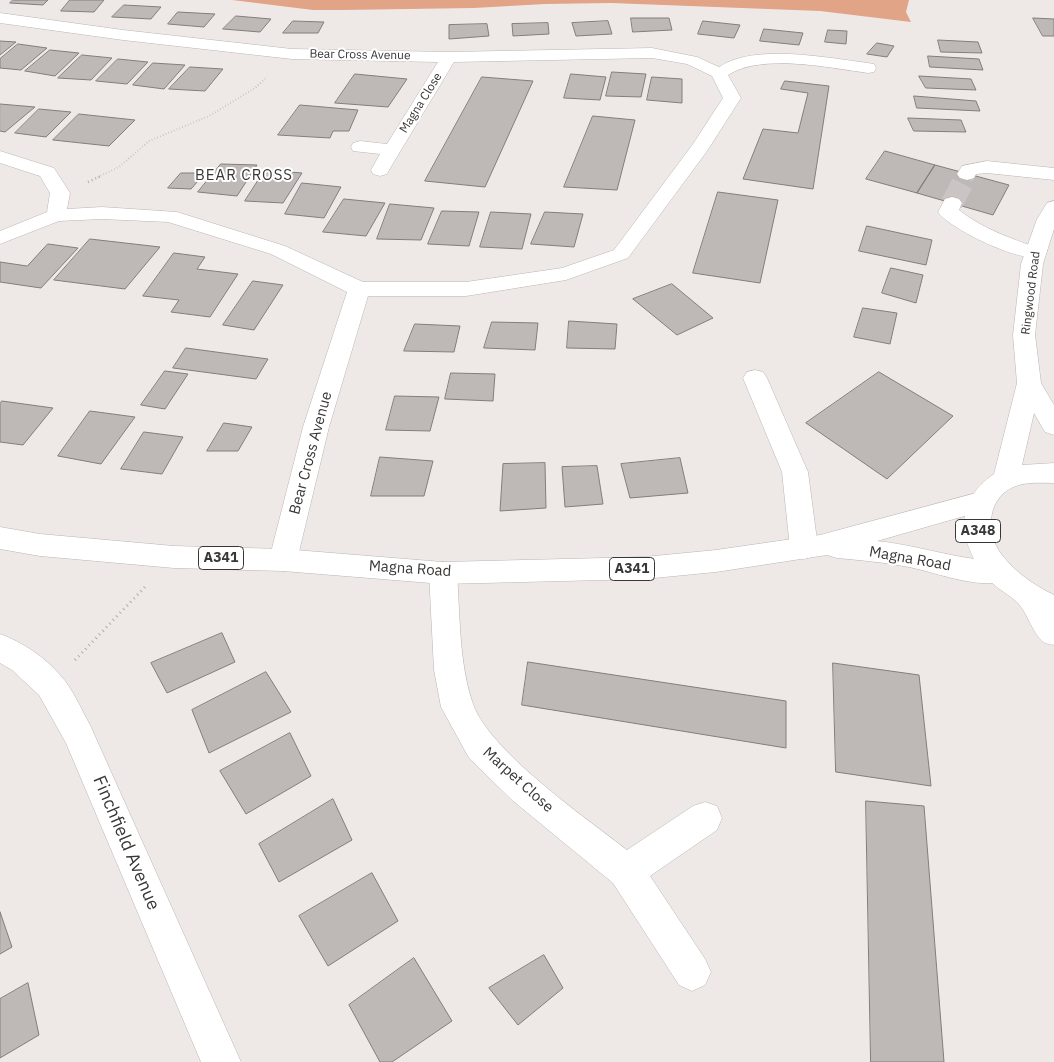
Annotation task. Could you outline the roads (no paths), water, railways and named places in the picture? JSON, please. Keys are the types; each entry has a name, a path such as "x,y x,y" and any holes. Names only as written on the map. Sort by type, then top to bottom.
{"main road":[{"name":"Bear Cross Avenue","path":"0,18 124,36 292,54 450,57 652,53 691,60 719,73"},
{"name":"Magna Close","path":"380,170 450,57"},
{"path":"0,238 56,215 102,213 170,216 278,250 359,289 466,289 566,274 621,254 700,146 732,98 719,73 732,65 760,60 829,58 868,68"},
{"name":"Magna Close","path":"360,146 392,150"},
{"path":"0,157 47,172 60,193 56,215"},
{"path":"967,174 969,170 987,167 1054,174"},
{"path":"952,203 948,212 962,224 996,241 1034,253"},
{"name":"Ringwood Road","path":"1006,479 1029,383 1024,335 1034,253 1047,219 1054,207"},
{"name":"Bear Cross Avenue","path":"283,560 316,427 359,289"},
{"path":"755,378 795,472 812,547"},
{"name":"Ringwood Road","path":"1029,383 1054,426"},
{"name":"A348","path":"1054,473 1028,473 1006,479 990,489 980,502 976,523 982,548 999,572 1028,596 1054,609"},
{"name":"Magna Road","path":"0,538 40,545 174,557 283,560 442,573 644,568 812,547 980,502"},
{"name":"Magna Road","path":"812,547 904,555 964,569 999,572"},
{"name":"Marpet Close","path":"442,573 450,670 457,708 481,748 524,788 626,871 692,972"},
{"name":"A348","path":"1028,596 1054,633"},
{"name":"Finchfield Avenue","path":"0,647 23,661 50,685 79,735 221,1062"},
{"path":"626,871 705,818"}],"tunnel":[{"path":"952,203 966,176"}],"district":[{"name":"BEAR CROSS","path":"244,176"}]}
